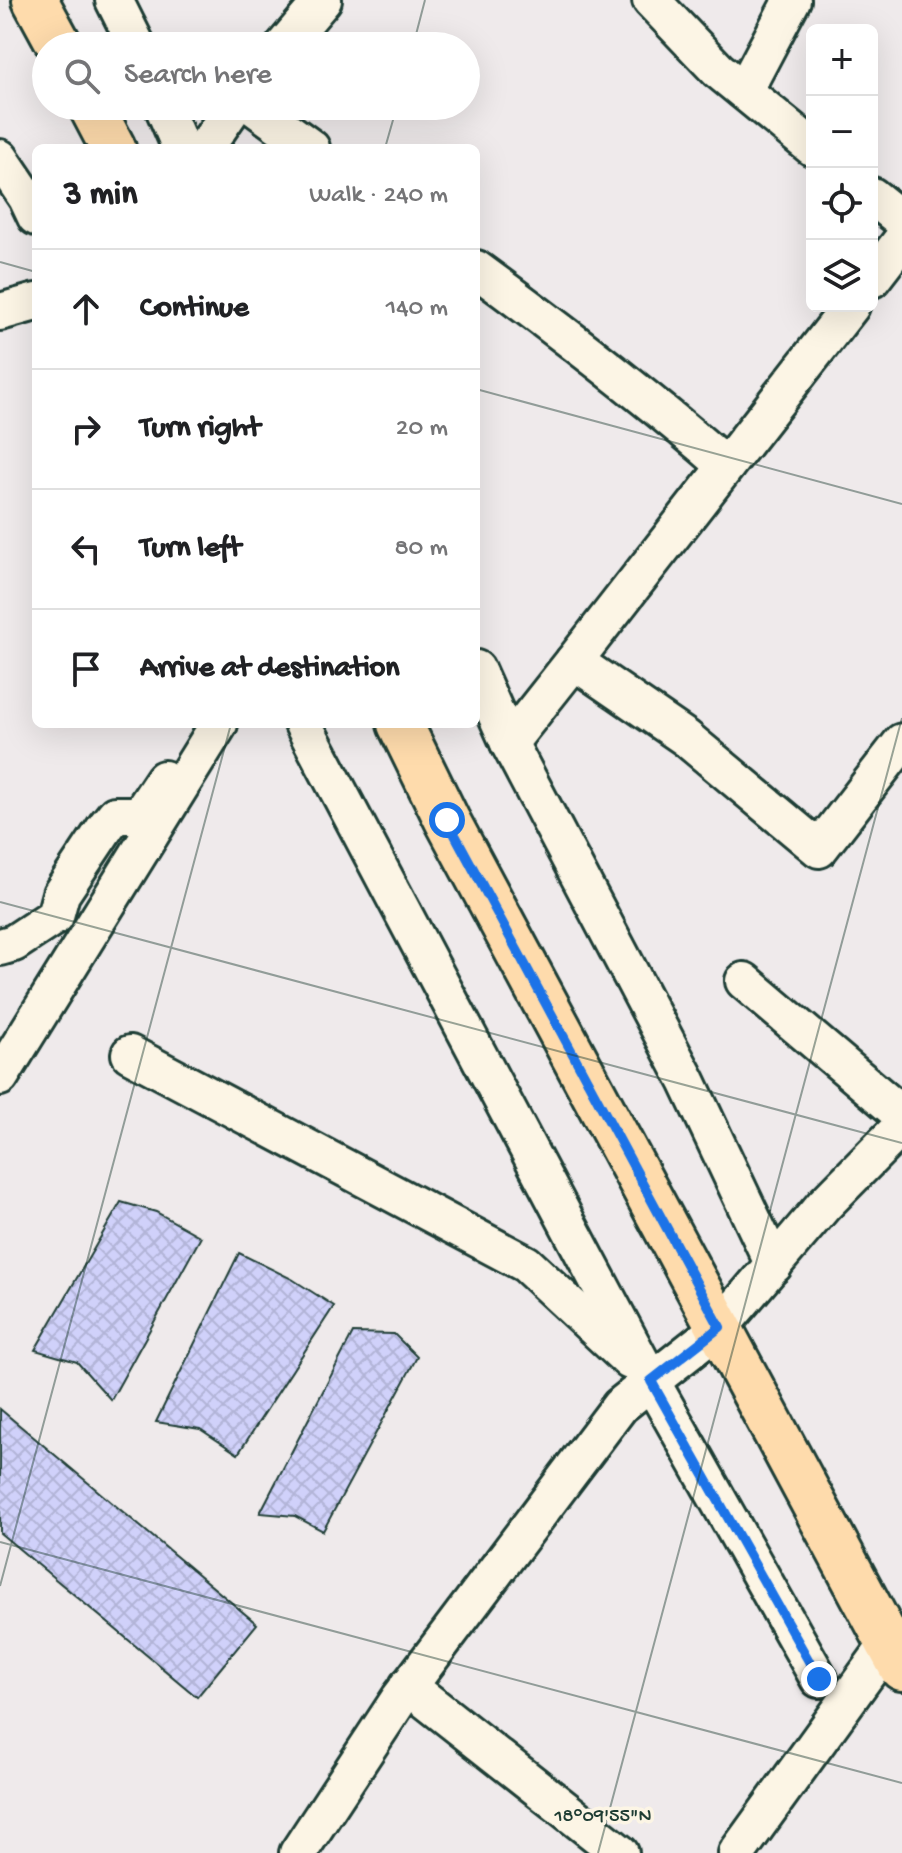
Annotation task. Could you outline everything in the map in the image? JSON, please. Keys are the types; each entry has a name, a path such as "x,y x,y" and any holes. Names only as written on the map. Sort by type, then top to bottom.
{"main road":[{"path":"35,0 52,32"},
{"path":"98,120 111,144"},
{"path":"402,728 447,820 895,1655"}],"street":[{"path":"296,32 323,0"},
{"path":"651,0 718,70 806,142"},
{"path":"744,91 792,0"},
{"path":"169,120 179,144"},
{"path":"208,144 224,120"},
{"path":"272,120 305,144"},
{"path":"0,158 32,209"},
{"path":"878,201 902,220"},
{"path":"878,271 902,240"},
{"path":"480,272 567,336 726,466"},
{"path":"0,312 32,303"},
{"path":"509,743 846,312"},
{"path":"574,661 686,738 819,849 902,742"},
{"path":"480,678 509,743 687,1081 774,1265"},
{"path":"0,947 14,943 55,916 61,894 107,825 115,815 140,815 195,728"},
{"path":"0,1077 217,728"},
{"path":"305,728 651,1381 819,1679"},
{"path":"744,981 902,1115"},
{"path":"130,1054 526,1264 651,1381"},
{"path":"298,1853 408,1686 620,1406 720,1327 824,1205 902,1126"},
{"path":"737,1853 895,1655"},
{"path":"408,1686 620,1853"}],"building":[{"path":"121,1202 156,1212 201,1237 111,1400 77,1362 35,1350"},
{"path":"239,1253 292,1279 334,1306 238,1454 200,1429 156,1422"},
{"path":"353,1333 394,1334 417,1357 323,1531 295,1516 260,1513"},
{"path":"0,1409 257,1624 197,1697 0,1533"}],"route":[{"path":"447,820 720,1327 651,1381 819,1679"}]}
